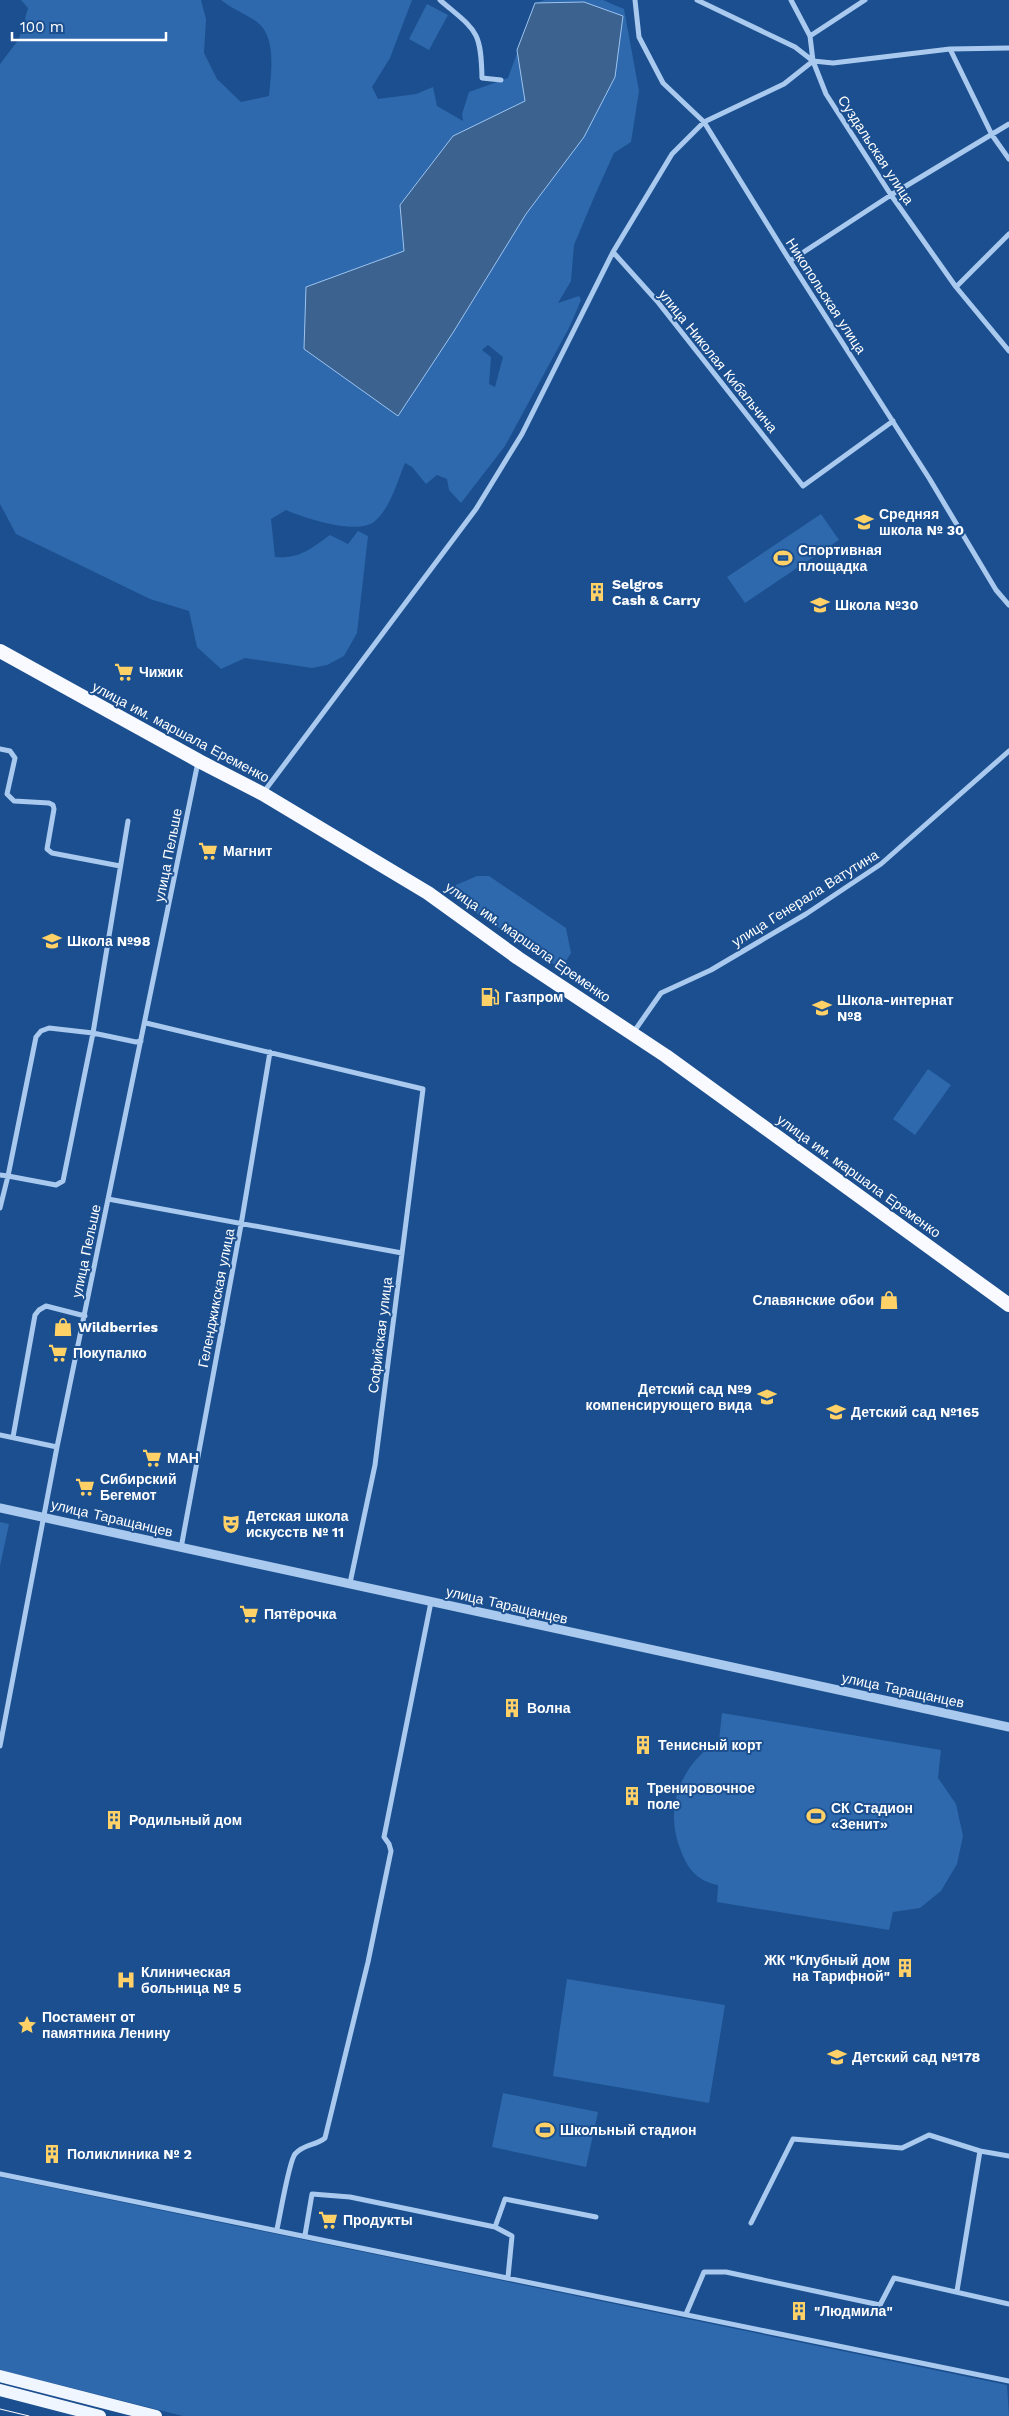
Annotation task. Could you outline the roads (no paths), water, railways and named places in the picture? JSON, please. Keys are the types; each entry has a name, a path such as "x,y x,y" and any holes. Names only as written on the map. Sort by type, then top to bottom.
{"highway":[{"name":"улица им. маршала Еременко","path":"0,651 262,794 428,893 518,958 633,1033 1009,1305"}],"main road":[{"path":"0,2376 156,2416"},
{"path":"0,2390 100,2416"}],"street":[{"path":"440,0 474,29 481,48 482,78 501,80"},
{"name":"Никопольская улица","path":"635,0 639,36 663,83 704,122 790,261 893,421 996,590 1009,605"},
{"path":"697,0 795,47 813,61 833,63 950,49 1009,48"},
{"name":"Суздальская улица","path":"792,0 810,36 813,61 826,94 891,195 956,287 1009,351"},
{"path":"810,36 865,0"},
{"path":"950,49 992,135 1009,158"},
{"path":"262,794 476,509 522,434 613,252 672,154 704,122 784,84 813,61"},
{"path":"790,261 891,195 1009,124"},
{"path":"956,287 1009,234"},
{"name":"улица Николая Кибальчича","path":"613,252 657,301 803,486 893,421"},
{"path":"0,749 10,751 15,758 7,794 10,799 53,805 54,809 47,849 52,853 120,866"},
{"name":"улица Генерала Ватутина","path":"633,1033 661,994 718,965 806,914 881,864 1009,752"},
{"name":"улица Пельше","path":"0,1746 57,1447 199,761"},
{"path":"0,1174 56,1185 63,1181 93,1033 128,821"},
{"path":"146,1023 270,1052"},
{"path":"0,1208 36,1037 41,1031 49,1028 93,1033 136,1042 141,1041"},
{"name":"Софийская улица","path":"270,1052 423,1089 375,1465 350,1583"},
{"name":"Геленджикская улица","path":"181,1548 241,1225 270,1052"},
{"path":"108,1199 241,1225 402,1253"},
{"path":"13,1437 36,1315 39,1310 46,1306 85,1316"},
{"path":"0,1435 57,1447"},
{"name":"улица Таращанцев","path":"0,1508 1009,1727"},
{"path":"277,2229 293,2156 304,2146 317,2144 325,2138 391,1852 389,1844 384,1837 431,1602"},
{"path":"752,2224 793,2139 902,2148 929,2135 980,2151 1009,2156"},
{"path":"957,2291 980,2151"},
{"path":"0,2174 277,2229 1009,2381"},
{"path":"305,2235 312,2194 350,2196 495,2227 512,2236 508,2277"},
{"path":"495,2227 505,2199 596,2217"},
{"path":"686,2314 704,2272 726,2272 880,2305 894,2278 1009,2304"}],"tram line":[{"path":"0,2409 29,2416"}],"place":[{"name":"Средняя школа № 30","path":"864,522"},
{"name":"Спортивная площадка","path":"783,558"},
{"name":"Selgros Cash & Carry","path":"597,592"},
{"name":"Школа №30","path":"820,605"},
{"name":"Чижик","path":"124,672"},
{"name":"Магнит","path":"208,851"},
{"name":"Школа №98","path":"52,941"},
{"name":"Газпром","path":"490,997"},
{"name":"Школа-интернат №8","path":"822,1008"},
{"name":"Славянские обои","path":"889,1300"},
{"name":"Wildberries","path":"63,1327"},
{"name":"Покупалко","path":"58,1353"},
{"name":"Детский сад №9 компенсирующего вида","path":"767,1397"},
{"name":"Детский сад №165","path":"836,1412"},
{"name":"МАН","path":"152,1458"},
{"name":"Сибирский Бегемот","path":"85,1487"},
{"name":"Детская школа искусств № 11","path":"231,1524"},
{"name":"Пятёрочка","path":"249,1614"},
{"name":"Волна","path":"512,1708"},
{"name":"Тенисный корт","path":"643,1745"},
{"name":"Тренировочное поле","path":"632,1796"},
{"name":"СК Стадион «Зенит»","path":"816,1816"},
{"name":"Родильный дом","path":"114,1820"},
{"name":"ЖК \"Клубный дом на Тарифной\"","path":"905,1968"},
{"name":"Клиническая больница № 5","path":"126,1980"},
{"name":"Постамент от памятника Ленину","path":"27,2025"},
{"name":"Детский сад №178","path":"837,2057"},
{"name":"Школьный стадион","path":"545,2130"},
{"name":"Поликлиника № 2","path":"52,2154"},
{"name":"Продукты","path":"328,2220"},
{"name":"\"Людмила\"","path":"799,2311"}]}
